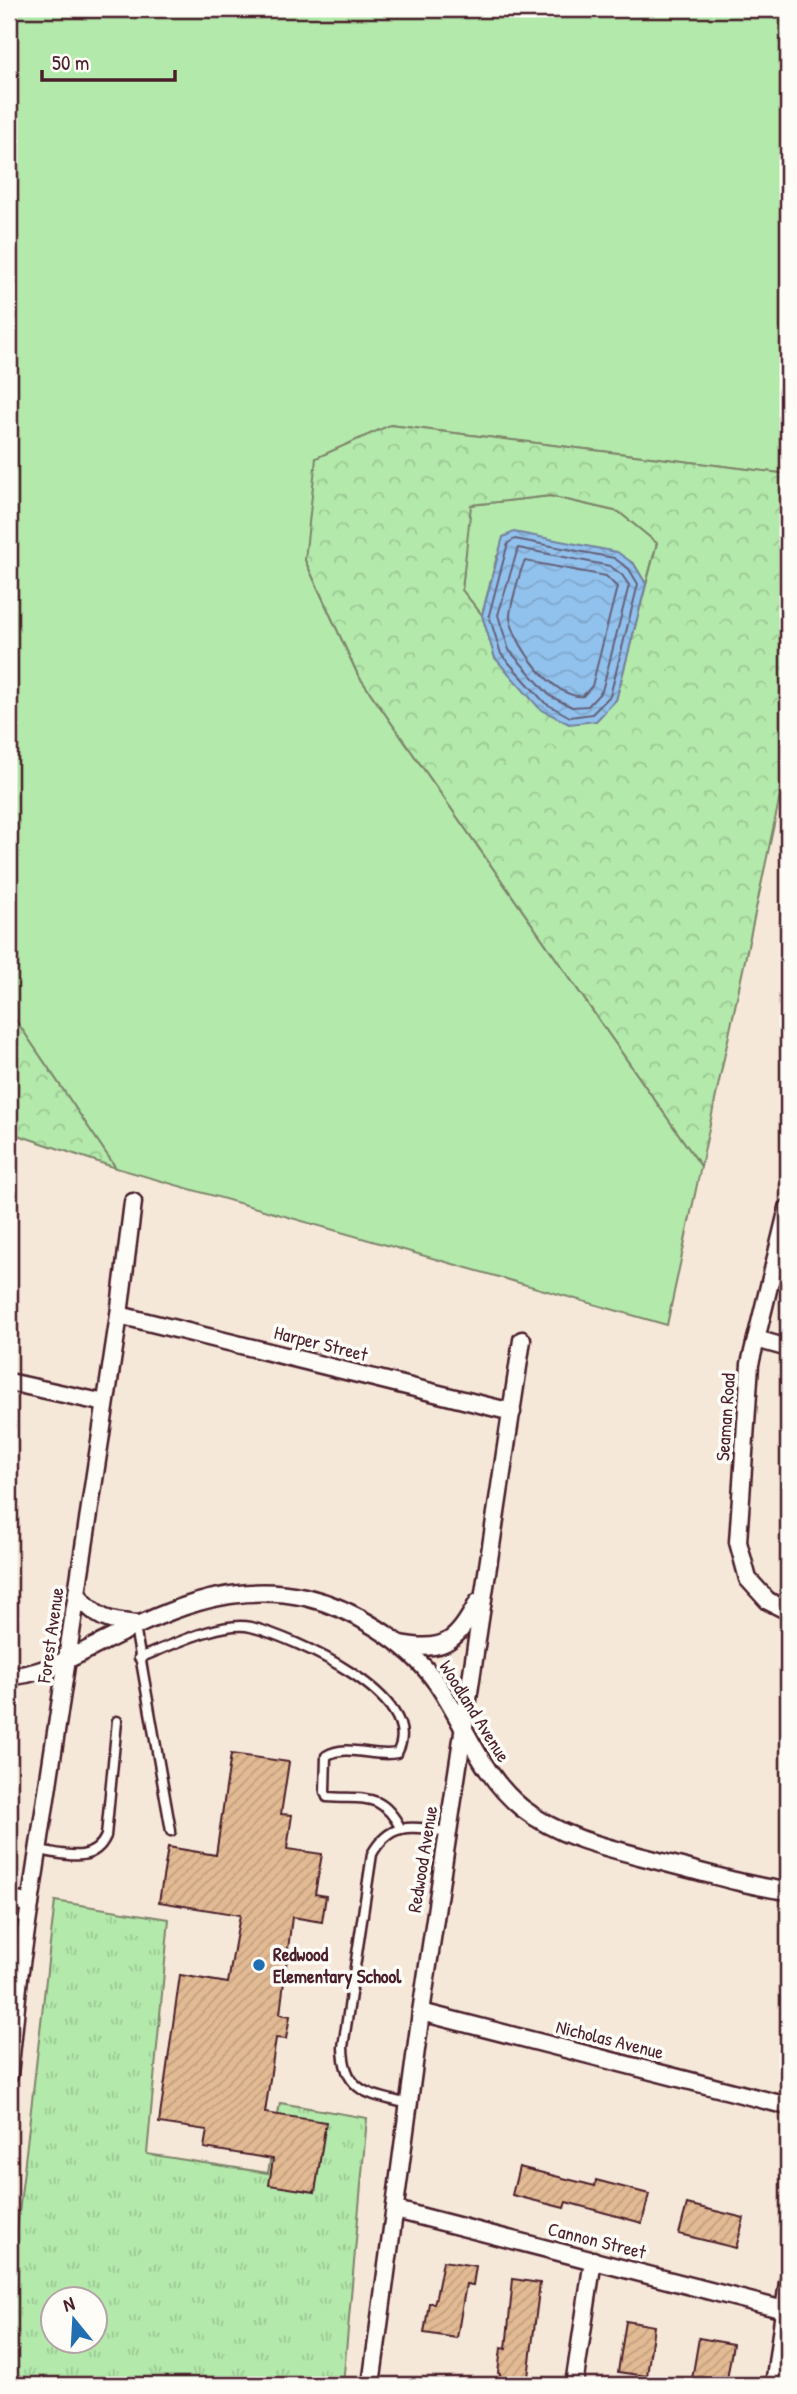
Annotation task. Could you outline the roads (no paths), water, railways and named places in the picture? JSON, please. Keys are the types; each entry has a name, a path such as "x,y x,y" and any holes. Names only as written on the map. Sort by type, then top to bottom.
{"street":[{"name":"Forest Avenue","path":"9,2075 30,1904 119,1315 133,1202"},
{"name":"Seaman Road","path":"788,1208 750,1364 738,1550 748,1579 757,1591 788,1611"},
{"name":"Harper Street","path":"119,1315 512,1412"},
{"path":"756,1339 788,1348"},
{"name":"Redwood Avenue","path":"371,2385 447,1832 464,1735 522,1340"},
{"path":"9,1382 105,1403"},
{"name":"Woodland Avenue","path":"9,1675 68,1660 170,1610 201,1600 253,1592 280,1594 329,1605 375,1628 417,1660 437,1683 464,1735 493,1780 549,1827 612,1849 758,1887 788,1891"},
{"path":"77,1594 92,1612 108,1622 138,1626"},
{"path":"396,1643 422,1648 446,1644 462,1631 483,1594"},
{"path":"9,1899 30,1904"},
{"name":"Nicholas Avenue","path":"421,2012 788,2106"},
{"name":"Cannon Street","path":"396,2210 786,2311"},
{"path":"574,2385 593,2260"},
{"path":"774,2385 788,2282"}],"lane":[{"path":"138,1626 139,1658 171,1831"},
{"path":"139,1658 228,1627 251,1627 333,1660 372,1688 389,1706 401,1724 403,1743 397,1754 384,1756 334,1751 326,1756 327,1797 376,1800 389,1807 401,1829"},
{"path":"39,1850 77,1856 91,1854 101,1847 106,1836 117,1721"},
{"path":"409,2104 366,2093 351,2082 343,2066 343,2047 372,1854 380,1840 410,1826 447,1832"}],"water":[{"path":"514,532 617,552 634,564 646,584 616,700 596,721 569,724 540,709 495,658 482,615 503,537"}],"place":[{"name":"Redwood Elementary School","path":"259,1965"}]}
